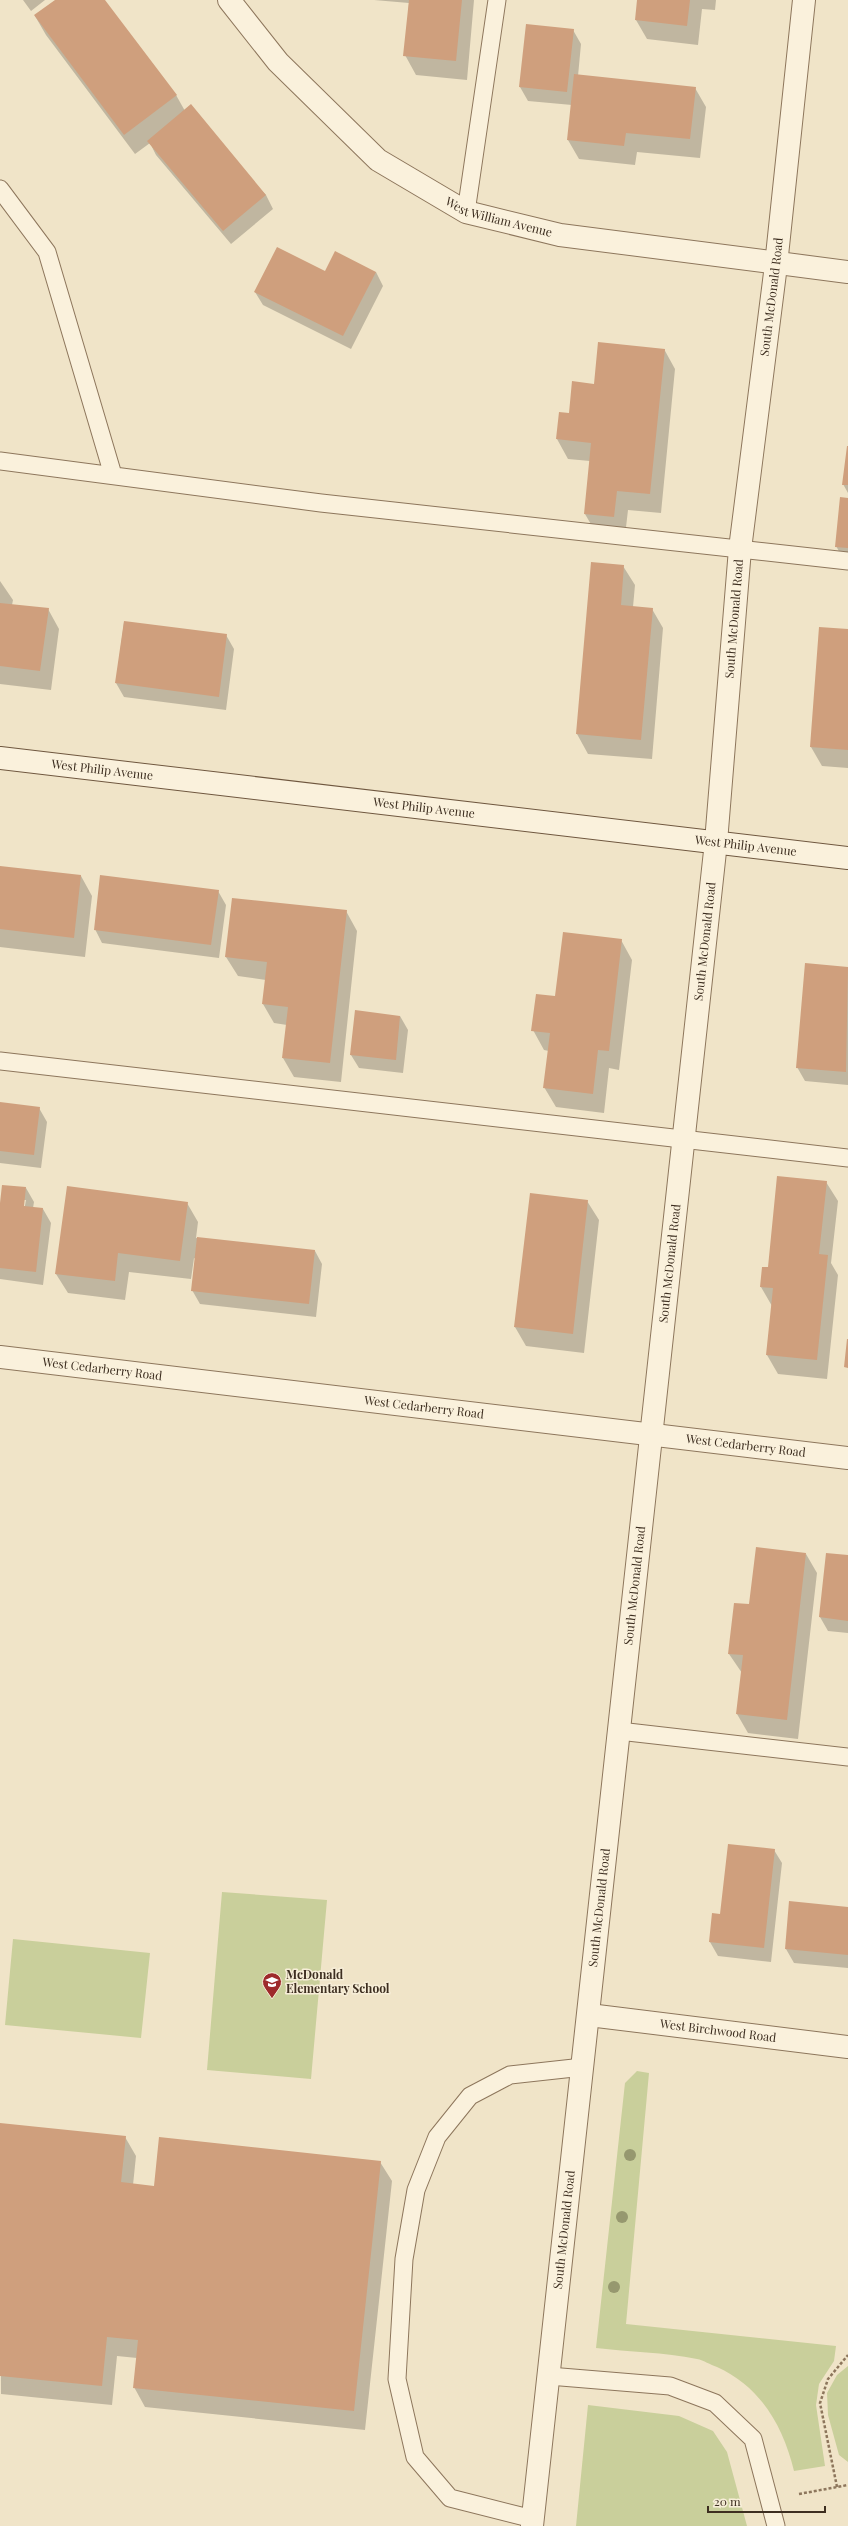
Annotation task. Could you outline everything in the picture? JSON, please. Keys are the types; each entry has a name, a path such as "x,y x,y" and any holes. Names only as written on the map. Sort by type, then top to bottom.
{"street":[{"name":"West William Avenue","path":"229,0 278,62 378,160 466,212 560,235 776,265 848,272"},
{"name":"South McDonald Road","path":"532,2522 589,2015 716,842 740,548 776,265 804,0"},
{"name":"West Philip Avenue","path":"0,758 848,858"},
{"name":"West Cedarberry Road","path":"0,1357 848,1458"},
{"name":"West Birchwood Road","path":"589,2015 848,2047"}],"lane":[{"path":"466,212 496,0"},
{"path":"0,189 47,252 113,475"},
{"path":"0,461 321,502 848,561"},
{"path":"0,1061 848,1158"},
{"path":"619,1732 848,1757"},
{"path":"532,2522 450,2498 415,2457 397,2379 404,2260 416,2190 436,2137 470,2096 510,2075 583,2067"},
{"path":"549,2376 670,2386 715,2403 753,2439 776,2526"}],"path":[{"path":"837,2487 820,2403 828,2379 848,2355"},
{"path":"798,2494 848,2485"}],"green space":[{"path":"222,1892 327,1900 311,2079 207,2070"},
{"path":"13,1939 150,1953 141,2038 5,2025"},
{"path":"637,2071 649,2073 626,2324 836,2346 834,2361 819,2384 816,2405 825,2466 794,2471 784,2439 768,2410 746,2385 717,2367 700,2360 685,2357 659,2353 596,2348 625,2083"},
{"path":"848,2366 848,2462 839,2455 828,2415 827,2393 837,2375"},
{"path":"588,2405 679,2416 713,2431 727,2452 747,2526 576,2526"}],"building":[{"path":"55,0 105,0 177,95 124,135 34,15"},
{"path":"409,0 462,0 456,61 403,56"},
{"path":"637,0 690,0 687,26 635,20"},
{"path":"526,24 574,29 567,92 519,87"},
{"path":"574,74 696,87 690,139 626,133 624,146 567,140"},
{"path":"191,104 266,195 223,231 147,141"},
{"path":"277,247 325,271 335,251 376,272 343,336 254,292"},
{"path":"598,342 665,349 650,494 617,491 614,517 584,514 591,443 556,439 559,412 569,413 572,381 594,384"},
{"path":"847,446 848,485 842,485"},
{"path":"840,497 848,498 848,548 835,547"},
{"path":"591,562 624,565 621,605 653,608 641,740 576,734"},
{"path":"0,603 49,608 40,671 0,666"},
{"path":"124,621 227,634 219,697 115,683"},
{"path":"819,627 848,629 848,750 810,747"},
{"path":"0,866 81,875 74,938 0,929"},
{"path":"100,875 219,890 211,945 94,930"},
{"path":"232,898 347,910 330,1063 282,1058 288,1007 262,1004 267,962 225,957"},
{"path":"563,932 622,939 609,1051 598,1050 593,1094 543,1088 550,1033 531,1031 536,994 555,996"},
{"path":"805,963 848,967 846,1072 796,1068"},
{"path":"355,1010 400,1016 396,1060 350,1055"},
{"path":"0,1102 40,1107 34,1155 0,1151"},
{"path":"777,1176 827,1181 819,1254 828,1255 817,1360 766,1355 773,1288 760,1287 762,1267 768,1267"},
{"path":"2,1185 26,1187 24,1206 43,1208 36,1272 0,1268 0,1203"},
{"path":"67,1186 188,1202 180,1261 118,1253 115,1281 55,1274"},
{"path":"530,1193 588,1200 573,1334 514,1327"},
{"path":"197,1237 315,1250 309,1304 191,1291"},
{"path":"848,1339 848,1368 844,1367"},
{"path":"756,1547 806,1553 787,1720 736,1714 743,1655 728,1654 734,1603 749,1604"},
{"path":"826,1553 848,1555 848,1621 819,1617"},
{"path":"728,1844 775,1849 764,1948 709,1942 712,1913 720,1914"},
{"path":"789,1901 848,1907 848,1955 785,1949"},
{"path":"0,2123 126,2136 121,2182 154,2186 159,2137 381,2161 354,2411 133,2388 138,2340 107,2337 102,2386 0,2376"}],"place":[{"name":"McDonald Elementary School","path":"272,1999"}]}
